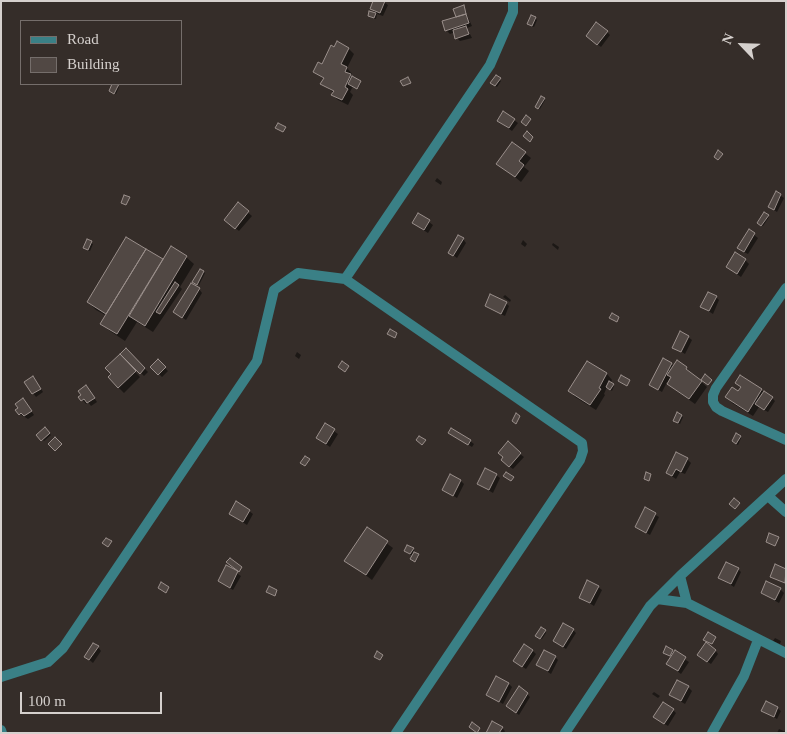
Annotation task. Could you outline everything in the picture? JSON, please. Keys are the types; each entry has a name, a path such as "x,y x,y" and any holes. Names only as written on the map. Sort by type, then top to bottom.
{"street":[{"path":"345,279 490,65 513,12 513,1"},
{"path":"1,677 48,662 62,648 257,361 274,290 298,273 345,279 582,443 583,451 580,460 396,733"},
{"path":"786,288 716,388 713,402 722,411 786,440"},
{"path":"565,733 638,622 657,598 786,479"},
{"path":"768,496 786,512"},
{"path":"680,576 687,602"},
{"path":"657,598 687,602 786,653"},
{"path":"712,733 744,676 758,640"}],"building":[{"path":"373,1 385,1 380,13 370,9"},
{"path":"464,5 466,14 456,17 453,9"},
{"path":"369,11 376,13 374,18 368,16"},
{"path":"466,14 469,23 445,31 442,21"},
{"path":"531,15 536,17 532,26 527,24"},
{"path":"596,22 608,31 597,45 586,36"},
{"path":"466,26 469,34 455,39 453,30"},
{"path":"337,41 349,48 341,64 347,67 345,72 351,74 345,87 348,89 342,100 331,95 334,91 320,84 324,78 313,72 318,62 322,64 331,45 334,47"},
{"path":"496,75 501,78 495,86 490,83"},
{"path":"352,76 361,81 357,89 348,84"},
{"path":"408,77 411,83 403,86 400,81"},
{"path":"112,85 118,85 114,94 109,91"},
{"path":"541,96 545,98 538,109 535,107"},
{"path":"503,111 515,119 509,128 497,121"},
{"path":"526,115 531,119 526,126 521,122"},
{"path":"278,123 286,127 283,132 275,128"},
{"path":"527,131 533,137 530,142 523,136"},
{"path":"512,142 526,152 519,161 524,165 515,177 496,164"},
{"path":"718,150 723,154 718,160 714,157"},
{"path":"776,191 781,194 774,210 768,207"},
{"path":"124,195 130,197 126,205 121,203"},
{"path":"238,202 249,211 235,229 224,220"},
{"path":"764,212 769,215 761,226 757,223"},
{"path":"418,213 430,220 424,230 412,223"},
{"path":"749,229 755,233 744,252 737,248"},
{"path":"458,235 464,238 453,256 448,253"},
{"path":"126,237 146,249 106,314 87,302"},
{"path":"87,239 92,241 88,250 83,248"},
{"path":"171,246 187,256 145,326 129,316"},
{"path":"146,249 163,259 117,334 100,324"},
{"path":"735,252 746,259 737,274 726,267"},
{"path":"200,269 204,271 197,285 192,282"},
{"path":"175,282 179,285 160,314 156,312"},
{"path":"191,283 200,288 182,318 173,312"},
{"path":"708,292 717,296 709,311 700,307"},
{"path":"490,294 507,302 501,314 485,306"},
{"path":"612,313 619,317 617,322 609,318"},
{"path":"390,329 397,333 395,338 387,334"},
{"path":"680,331 689,336 681,352 672,348"},
{"path":"126,348 145,368 140,374 120,354"},
{"path":"120,354 136,371 118,388 108,377 111,374 105,368"},
{"path":"663,358 672,363 658,390 649,385"},
{"path":"158,359 166,367 158,375 150,367"},
{"path":"677,360 702,381 689,399 667,384 671,377 667,375"},
{"path":"342,361 349,366 345,372 338,367"},
{"path":"587,361 607,373 599,388 601,389 590,405 568,391"},
{"path":"705,374 712,380 708,385 701,380"},
{"path":"621,375 630,380 627,386 618,381"},
{"path":"740,375 762,389 748,412 725,397 732,387 738,391 741,387 735,383"},
{"path":"33,376 41,389 32,394 24,382"},
{"path":"609,381 614,384 610,390 606,387"},
{"path":"86,385 95,398 87,403 84,399 81,401 78,397 81,395 78,391"},
{"path":"764,391 773,397 764,410 755,404"},
{"path":"23,398 32,411 24,416 21,413 19,415 15,410 18,408 15,404"},
{"path":"677,412 682,415 678,423 673,421"},
{"path":"516,413 520,416 516,424 512,421"},
{"path":"325,423 335,429 326,444 316,438"},
{"path":"45,427 50,433 41,441 36,435"},
{"path":"451,428 471,440 468,445 448,433"},
{"path":"736,433 741,436 736,444 732,441"},
{"path":"419,436 426,440 422,445 416,440"},
{"path":"55,437 62,444 55,451 48,444"},
{"path":"508,441 521,453 509,467 501,460 503,457 498,453"},
{"path":"676,452 688,458 681,472 676,469 672,476 666,473"},
{"path":"305,456 310,459 305,466 300,463"},
{"path":"485,468 497,474 489,490 477,484"},
{"path":"506,472 514,477 511,481 503,476"},
{"path":"646,472 651,474 649,481 644,479"},
{"path":"450,474 461,480 453,496 442,490"},
{"path":"734,498 740,503 735,509 729,504"},
{"path":"236,501 250,510 243,522 229,514"},
{"path":"645,507 656,513 646,533 635,527"},
{"path":"367,527 388,541 366,575 344,561"},
{"path":"769,533 779,537 775,546 766,542"},
{"path":"106,538 112,541 108,547 102,543"},
{"path":"407,545 414,548 410,554 404,551"},
{"path":"414,552 419,554 415,562 410,559"},
{"path":"230,558 242,567 239,572 226,562"},
{"path":"726,562 739,568 731,584 718,578"},
{"path":"775,564 786,569 785,583 770,577"},
{"path":"226,565 238,571 230,588 218,581"},
{"path":"587,580 599,586 590,603 579,598"},
{"path":"766,581 781,588 775,600 761,593"},
{"path":"161,582 169,587 166,593 158,588"},
{"path":"269,586 277,590 275,596 266,592"},
{"path":"563,623 574,629 563,647 553,641"},
{"path":"541,627 546,630 540,639 535,636"},
{"path":"708,632 716,637 712,644 703,640"},
{"path":"706,642 716,650 707,662 697,655"},
{"path":"93,643 99,646 89,660 84,657"},
{"path":"524,644 533,650 522,667 513,661"},
{"path":"666,646 673,650 670,656 663,653"},
{"path":"544,650 556,656 548,671 536,665"},
{"path":"675,650 686,657 678,671 666,664"},
{"path":"377,651 383,655 380,660 374,657"},
{"path":"496,676 509,683 499,702 486,695"},
{"path":"677,680 689,686 681,701 669,695"},
{"path":"519,686 528,693 516,713 506,706"},
{"path":"766,701 778,707 774,717 761,711"},
{"path":"663,702 674,709 664,724 653,717"},
{"path":"492,721 503,727 499,733 486,733"},
{"path":"472,722 480,728 477,733 469,727"}]}
